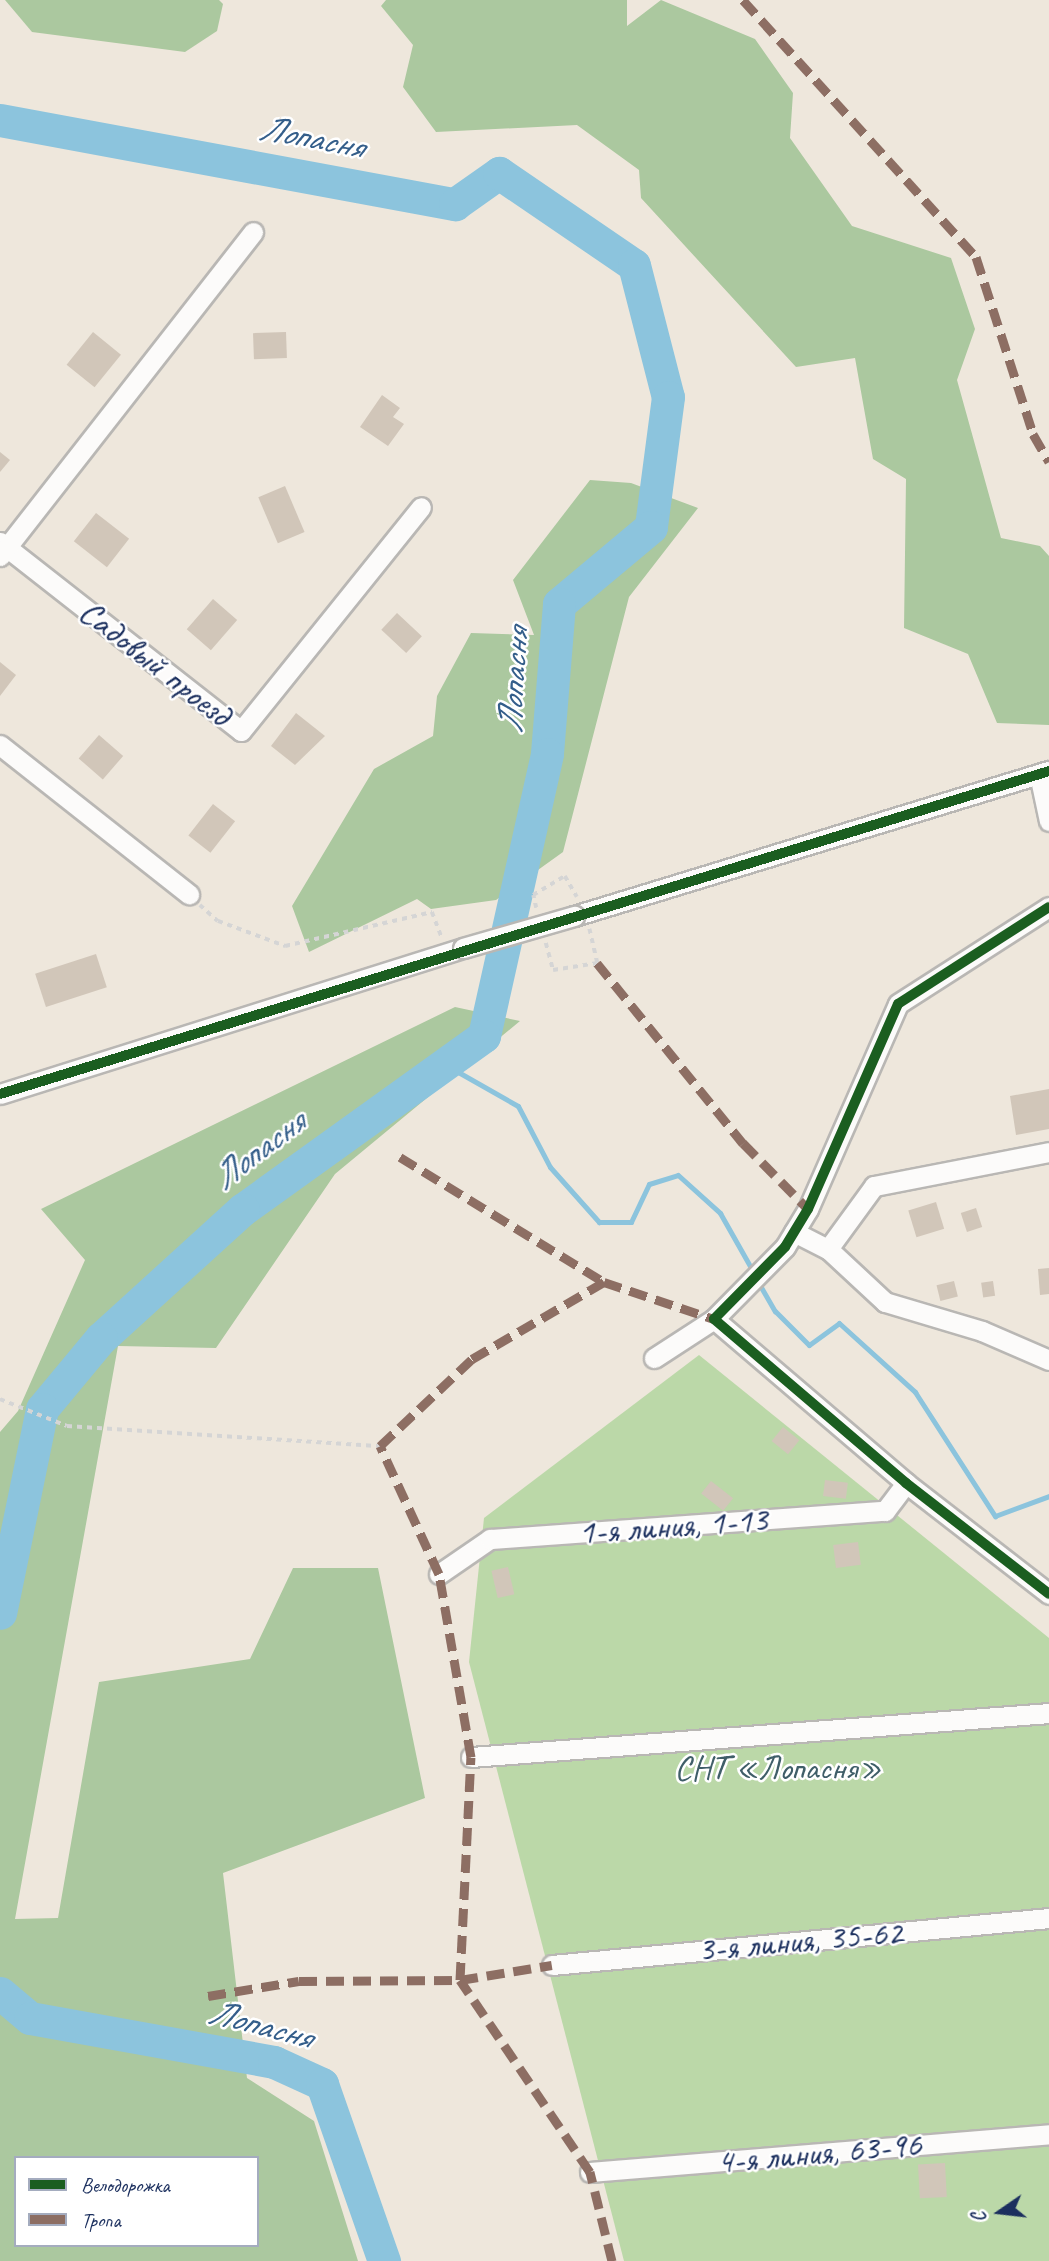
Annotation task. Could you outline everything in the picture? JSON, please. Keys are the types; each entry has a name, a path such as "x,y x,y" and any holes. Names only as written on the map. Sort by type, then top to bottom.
{"street":[{"name":"Садовый проезд","path":"253,232 2,549 241,731 421,506"},
{"path":"0,745 189,894"},
{"path":"0,1094 454,948 582,922 1044,772 1049,821"},
{"path":"654,1357 714,1319 790,1240 898,1004 1049,907"},
{"path":"828,1250 874,1186 1049,1152"},
{"path":"790,1240 828,1250 886,1302 982,1331 1049,1360"},
{"path":"714,1319 906,1483 1049,1594"},
{"name":"1-я линия, 1-13","path":"439,1574 491,1539 885,1511 906,1483"},
{"path":"471,1757 1049,1713"},
{"name":"3-я линия, 35-62","path":"552,1965 1049,1918"},
{"name":"4-я линия, 63-96","path":"590,2172 1049,2134"}],"path":[{"path":"189,894 218,921 285,946 432,912 454,948"},
{"path":"582,922 597,963"},
{"path":"0,1399 67,1426 380,1446"}],"green space":[{"path":"5,0 219,0 223,4 217,31 185,52 32,32"},
{"path":"386,0 627,0 627,26 661,0 755,39 793,93 790,138 852,226 951,258 975,329 957,380 1001,538 1040,546 1049,556 1049,725 997,723 968,654 904,628 906,479 873,459 855,358 796,367 641,198 639,170 577,125 436,132 403,87 413,45 381,6"},
{"path":"590,480 631,483 698,508 629,597 563,852 496,900 431,909 417,899 309,952 292,906 374,769 433,736 437,696 471,633 534,635 513,580"},
{"path":"455,1007 520,1021 335,1174 216,1348 118,1346 15,1919 58,1918 99,1682 250,1659 293,1568 378,1568 425,1798 223,1873 247,2078 314,2121 358,2261 0,2261 0,1432 18,1411 85,1260 41,1209"},
{"name":"СНТ «Лопасня»","path":"699,1355 1049,1638 1049,2261 624,2261 469,1662 484,1518"}],"building":[{"path":"93,332 121,355 95,387 67,365"},
{"path":"286,332 287,358 254,359 253,333"},
{"path":"382,395 400,408 393,417 404,424 388,446 360,427"},
{"path":"0,452 10,460 0,472"},
{"path":"285,486 305,532 278,543 258,497"},
{"path":"96,513 129,539 107,567 74,541"},
{"path":"213,599 237,620 211,650 187,629"},
{"path":"397,613 422,636 406,653 381,630"},
{"path":"0,662 16,675 0,696"},
{"path":"296,713 325,736 295,765 271,746"},
{"path":"99,735 123,756 103,779 79,758"},
{"path":"213,804 235,821 210,853 188,836"},
{"path":"96,954 107,987 46,1007 35,974"},
{"path":"1049,1089 1049,1129 1016,1135 1010,1096"},
{"path":"936,1202 944,1229 916,1237 908,1210"},
{"path":"976,1208 982,1227 967,1232 961,1213"},
{"path":"1049,1268 1049,1294 1040,1295 1038,1269"},
{"path":"954,1281 958,1297 940,1301 937,1285"},
{"path":"993,1281 995,1296 983,1298 981,1283"},
{"path":"783,1427 799,1440 788,1454 772,1441"},
{"path":"825,1480 848,1483 846,1499 823,1496"},
{"path":"711,1481 733,1498 723,1511 701,1494"},
{"path":"858,1542 861,1565 836,1568 833,1545"},
{"path":"508,1567 514,1594 498,1598 491,1571"},
{"path":"945,2163 947,2197 920,2198 918,2164"}],"waterway":[{"name":"Лопасня","path":"0,120 455,204 499,173 634,265 668,397 651,527 559,604 547,754 484,1036 243,1209 101,1338 42,1409 0,1613"},
{"path":"444,1064 518,1106 550,1167 599,1222 631,1222 649,1184 678,1175 720,1213 754,1273"},
{"path":"758,1282 775,1311 809,1345 839,1323 915,1392 995,1516 1049,1496"},
{"name":"Лопасня","path":"0,1993 30,2018 274,2062 322,2084 384,2261"}],"marked path":[{"path":"743,0 976,257 1033,434 1049,462"},
{"path":"597,963 743,1143 808,1209"},
{"path":"400,1157 604,1282"},
{"path":"612,2261 590,2172 460,1980 471,1757 439,1574 380,1446 472,1359 604,1282 714,1319"},
{"path":"208,1996 299,1981 460,1980 552,1965"}],"cycle path":[{"path":"0,1094 1049,771"},
{"path":"1049,907 898,1004 808,1209 785,1247 714,1319 906,1483 1049,1594"}]}
